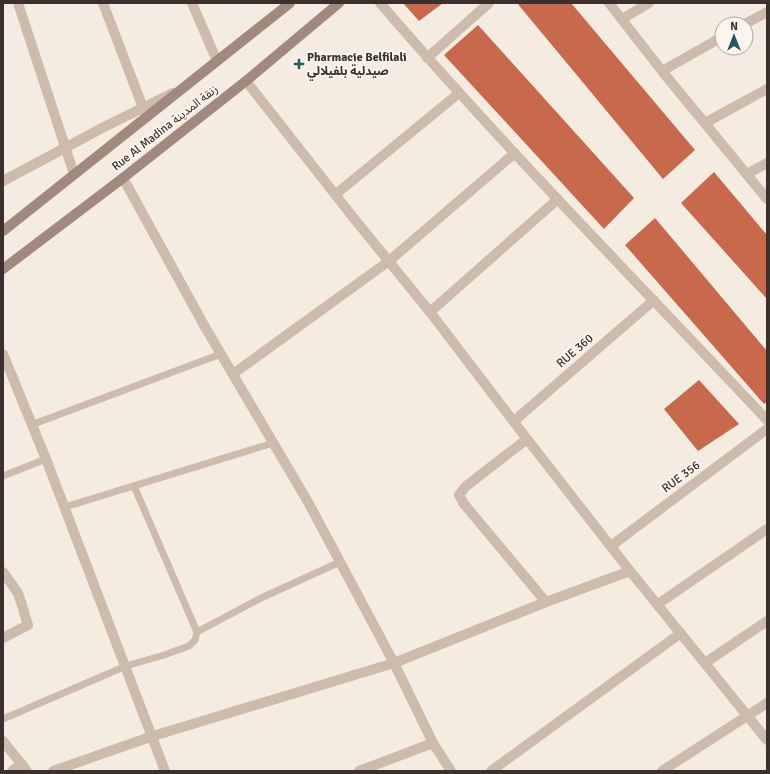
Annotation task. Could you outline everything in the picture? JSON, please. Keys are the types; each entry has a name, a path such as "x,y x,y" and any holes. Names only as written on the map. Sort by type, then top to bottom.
{"main road":[{"name":"Rue Al Madina زنقة المدينة","path":"3,269 123,178 246,80 339,3"},
{"name":"Rue Al Madina زنقة المدينة","path":"3,231 74,174 145,113 182,89 286,4"}],"street":[{"path":"18,3 74,174"},
{"path":"3,181 104,127 145,113 102,3"},
{"path":"192,3 217,61"},
{"path":"380,3 427,58 514,153 767,420"},
{"path":"427,58 489,3"},
{"path":"609,3 662,71 767,198"},
{"path":"622,19 649,3"},
{"path":"754,19 767,12"},
{"path":"662,71 714,42"},
{"path":"246,80 352,216 430,312 630,571 767,740"},
{"path":"705,123 767,89"},
{"path":"336,194 459,93"},
{"path":"233,374 389,262 514,153"},
{"path":"747,174 767,163"},
{"path":"123,178 221,354 308,502 394,663 433,743 451,771"},
{"path":"430,312 558,199"},
{"name":"RUE 360","path":"514,421 654,300"},
{"path":"3,354 46,459 153,736 165,771"},
{"name":"RUE 356","path":"611,546 767,429"},
{"path":"527,439 465,487 459,495 464,504 546,602"},
{"path":"658,604 767,529"},
{"path":"53,771 153,736 394,663 546,602 630,571"},
{"path":"3,572 18,593 28,625 3,638"},
{"path":"705,663 767,621"},
{"path":"491,771 681,633"},
{"path":"662,771 767,703"},
{"path":"3,741 24,768 12,771"},
{"path":"359,771 433,743"}],"lane":[{"path":"31,425 221,354"},
{"path":"65,508 274,443"},
{"path":"3,476 46,459"},
{"path":"134,486 197,632"},
{"path":"3,719 126,666 189,646 194,640 197,632 261,598 340,562"}],"building":[{"path":"403,3 443,3 419,21"},
{"path":"517,3 571,3 695,150 663,179"},
{"path":"478,25 634,198 604,229 444,55"},
{"path":"714,172 767,235 767,299 681,203"},
{"path":"655,218 767,351 767,402 764,404 625,245"},
{"path":"699,380 739,424 698,451 664,409"}],"place":[{"name":"Pharmacie Belfilali صيدلية بلفيلالي","path":"299,64"}]}
